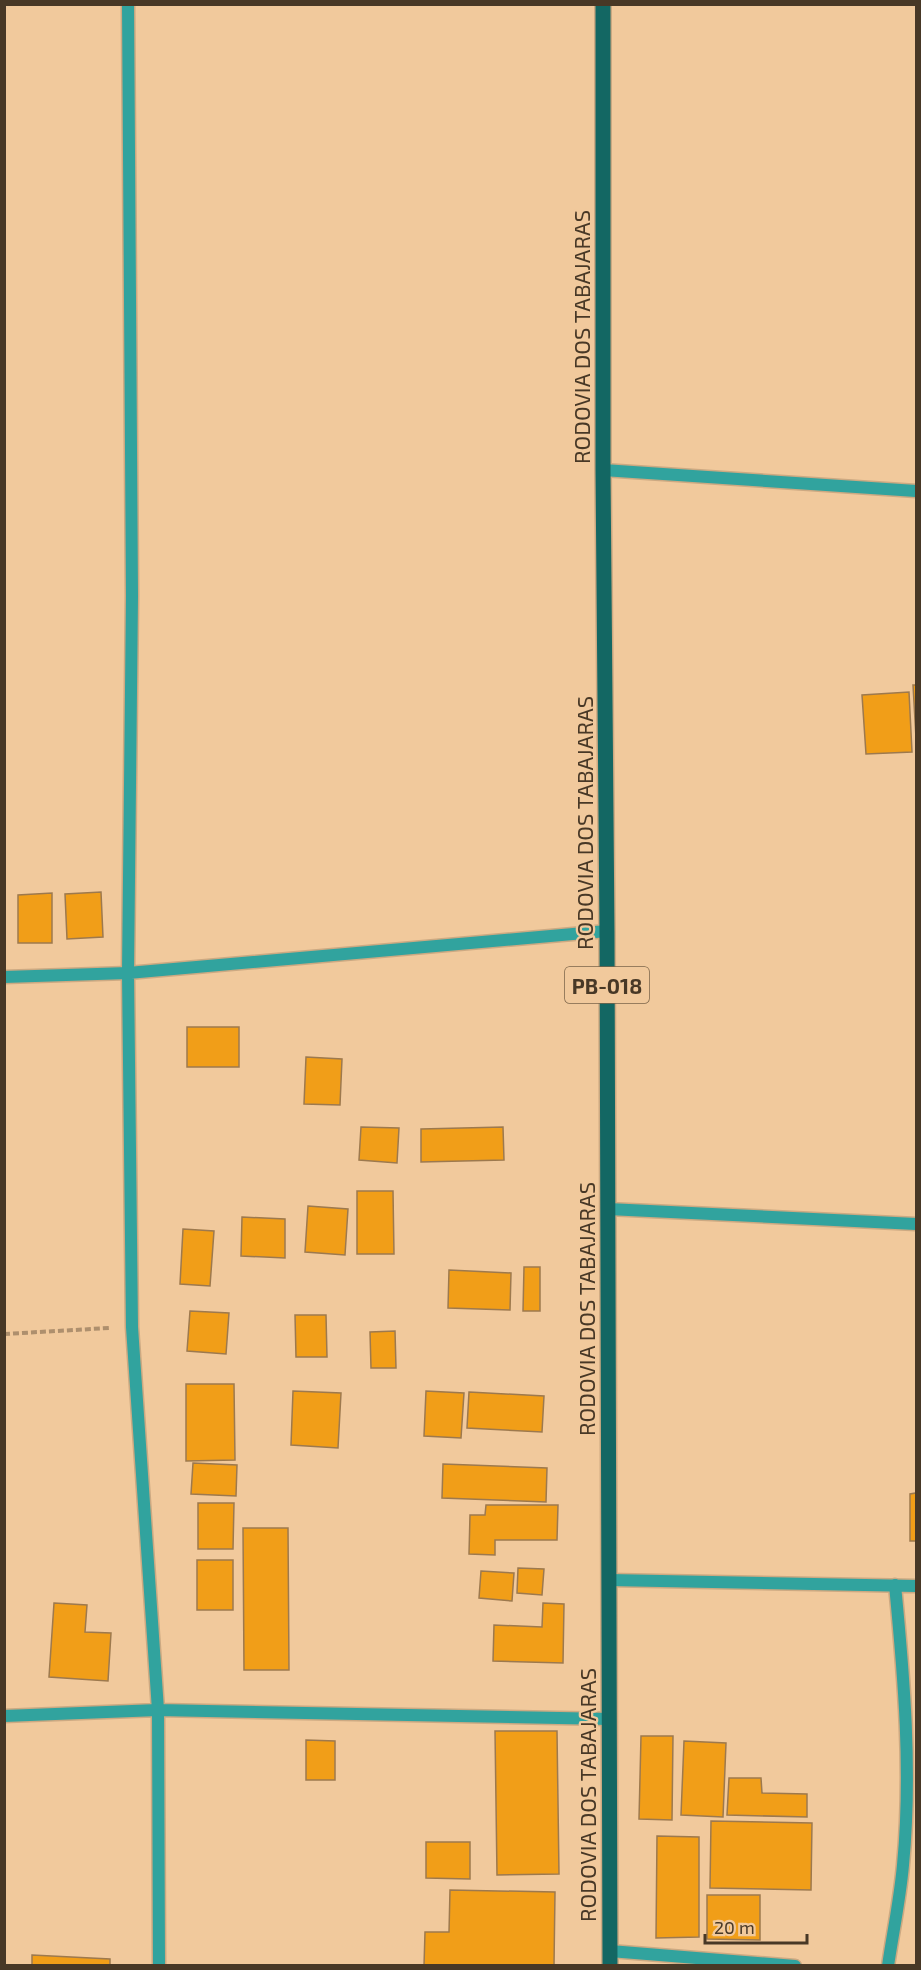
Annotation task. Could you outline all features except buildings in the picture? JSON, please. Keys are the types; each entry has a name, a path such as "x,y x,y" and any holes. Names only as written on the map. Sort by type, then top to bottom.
{"main road":[{"name":"RODOVIA DOS TABAJARAS","path":"603,4 610,1958"}],"street":[{"path":"128,4 132,585 128,973 132,1327 158,1710 159,1965"},
{"path":"603,470 916,491"},
{"path":"4,977 128,973 607,931"},
{"path":"608,1209 916,1224"},
{"path":"609,1580 916,1586"},
{"path":"888,1965 903,1866 906,1795 904,1683 895,1585"},
{"path":"4,1716 158,1710 610,1719"},
{"path":"610,1958 795,1965"}],"path":[{"path":"4,1334 132,1327"}]}
